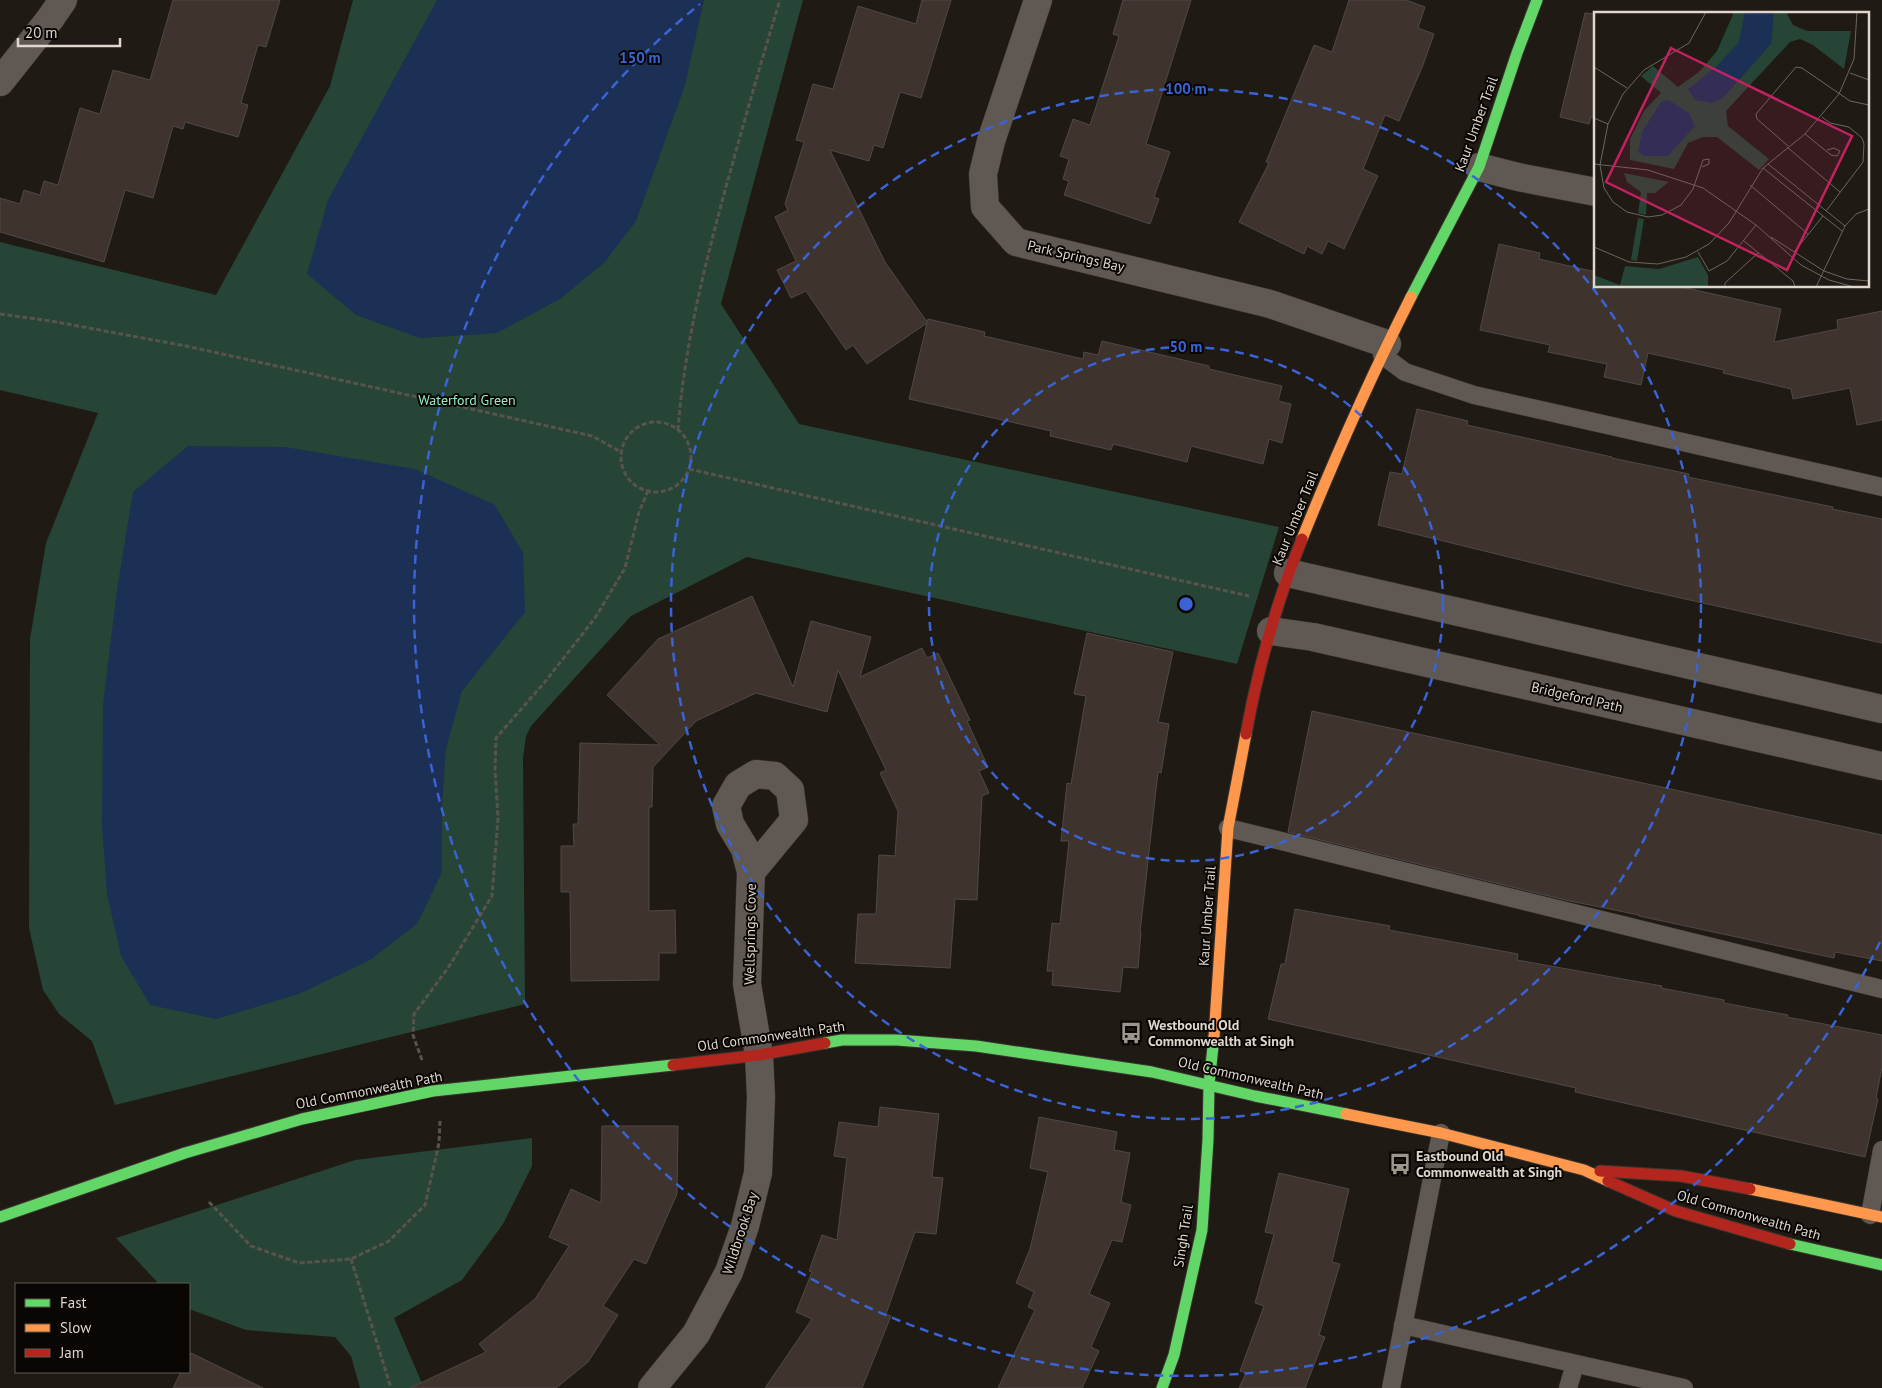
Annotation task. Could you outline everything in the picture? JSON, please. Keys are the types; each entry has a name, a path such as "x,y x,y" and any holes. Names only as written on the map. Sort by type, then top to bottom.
{"street":[{"path":"0,82 63,0"},
{"name":"Park Springs Bay","path":"1038,0 991,141 983,174 985,207 1016,242 1270,304 1385,350"},
{"name":"Kaur Umber Trail","path":"1209,1084 1215,1028 1228,828 1250,710 1279,602 1288,573 1324,485 1385,350 1479,167 1517,53 1537,0"},
{"path":"1479,167 1518,177 1594,192"},
{"path":"1288,573 1882,709"},
{"name":"Bridgeford Path","path":"1271,631 1323,640 1882,766"},
{"name":"Wellsprings Cove","path":"751,872 747,984 759,1055"},
{"name":"Old Commonwealth Path","path":"0,1217 185,1153 302,1118 433,1091 759,1055 842,1040 897,1040 976,1046 1152,1072 1255,1096 1441,1133 1584,1170 1676,1211 1775,1241 1882,1265"},
{"name":"Wildbrook Bay","path":"652,1388 696,1334 729,1272 745,1226 758,1173 761,1097 759,1055"},
{"name":"Singh Trail","path":"1162,1388 1174,1355 1202,1230 1208,1140 1209,1084"},
{"name":"Old Commonwealth Path","path":"1584,1170 1681,1176 1785,1195 1876,1216"}],"lane":[{"path":"1385,350 1405,372 1474,395 1882,487"},
{"path":"1228,828 1882,990"},
{"path":"1390,1388 1441,1133"},
{"path":"1876,1216 1882,1150"},
{"path":"1403,1325 1684,1388"},
{"path":"1568,1388 1575,1364"}],"path":[{"path":"678,430 681,388 703,274 754,86 780,0"},
{"path":"0,314 51,321 186,346 592,436 621,452"},
{"path":"653,421 666,423 678,430 686,439 690,450 689,469 683,480 670,489 648,492 629,481 622,470 621,452 625,440 632,430 653,421"},
{"path":"689,469 1279,602"},
{"path":"413,1035 414,1014 448,968 492,896 498,818 495,770 496,738 544,683 596,618 625,568 639,512 648,492"},
{"path":"209,1202 251,1246 299,1263 351,1259 389,1241 424,1205 440,1143"},
{"path":"351,1259 391,1388"}],"green space":[{"name":"Waterford Green","path":"353,0 803,0 721,304 799,424 1279,527 1237,664 747,557 631,616 531,726 526,736 523,758 525,1004 115,1105 92,1041 59,1014 43,990 29,928 30,639 46,543 98,413 0,390 0,242 216,295 330,86"},
{"path":"532,1138 532,1166 503,1224 462,1280 394,1318 424,1388 360,1388 351,1356 335,1337 246,1330 190,1309 190,1283 158,1283 116,1238 355,1160"}],"water":[{"path":"437,0 704,0 685,85 636,221 604,263 560,299 497,333 420,338 356,315 307,274 328,200"},
{"path":"188,446 285,447 415,469 495,505 523,553 525,612 462,691 446,749 442,804 442,872 417,924 370,960 299,994 216,1019 150,1005 121,956 107,894 102,826 103,705 117,590 133,492"}],"building":[{"path":"173,0 280,0 266,47 258,45 241,103 248,105 238,137 185,122 183,129 173,126 153,198 125,190 104,262 0,232 0,198 20,204 24,190 40,195 44,181 58,185 80,108 100,114 113,70 150,80"},
{"path":"922,0 951,0 921,98 900,92 883,148 874,145 869,161 830,150 885,262 927,322 928,319 985,332 984,336 1083,359 1084,352 1098,355 1102,341 1209,366 1209,369 1282,386 1278,401 1291,404 1282,443 1269,439 1263,464 1191,446 1187,462 1113,444 1111,450 1050,436 1051,431 909,399 927,323 867,364 853,345 846,350 806,291 791,298 777,270 796,261 775,217 788,210 785,204 804,142 796,140 813,84 833,89 858,6 916,24"},
{"path":"1123,0 1191,0 1146,144 1170,152 1154,197 1159,199 1150,224 1064,195 1069,181 1063,179 1069,159 1060,156 1073,119 1090,125 1119,36 1113,34"},
{"path":"1349,0 1406,0 1425,7 1418,28 1434,34 1399,121 1385,115 1363,169 1378,176 1344,249 1328,241 1322,254 1307,246 1304,254 1239,222 1269,163 1266,162 1314,45 1332,52"},
{"path":"1585,13 1594,14 1594,118 1591,117 1589,124 1560,117"},
{"path":"1499,244 1540,253 1539,259 1594,272 1594,288 1686,288 1781,309 1774,342 1838,329 1837,320 1882,311 1882,420 1857,425 1850,388 1793,399 1791,389 1723,373 1724,370 1648,353 1641,385 1604,377 1607,364 1548,352 1550,345 1480,330"},
{"path":"1417,409 1468,421 1467,425 1689,474 1688,477 1882,519 1882,643 1627,586 1378,525 1390,472 1402,474"},
{"path":"752,596 793,687 811,621 871,637 860,677 922,648 927,658 938,653 970,720 967,721 988,767 979,771 989,793 982,796 977,900 955,899 950,968 855,963 858,914 876,914 879,855 895,856 898,811 880,773 886,770 838,670 827,712 756,693 696,721 653,767 652,807 649,807 649,911 675,910 676,953 659,953 659,980 571,981 570,892 561,892 561,846 574,846 573,824 578,824 580,743 660,745 607,695 658,639"},
{"path":"1087,633 1173,652 1158,722 1169,724 1161,773 1158,772 1140,932 1138,968 1123,967 1120,992 1052,985 1053,971 1047,971 1052,923 1060,924 1069,841 1061,841 1067,783 1071,784 1086,696 1074,694"},
{"path":"1312,711 1882,835 1882,961 1835,952 1834,958 1565,900 1288,832"},
{"path":"1295,909 1390,926 1389,930 1518,954 1517,960 1662,986 1661,988 1724,1000 1724,1003 1882,1035 1882,1067 1876,1098 1878,1099 1865,1157 1575,1092 1576,1088 1268,1019 1281,964 1285,964"},
{"path":"880,1107 939,1114 932,1177 943,1178 936,1234 915,1232 886,1314 891,1316 862,1388 765,1388 812,1319 796,1312 812,1272 809,1271 822,1235 837,1240 847,1158 834,1156 839,1122 878,1127"},
{"path":"1039,1117 1117,1132 1114,1150 1130,1153 1121,1202 1131,1205 1122,1242 1112,1240 1089,1294 1110,1303 1091,1347 1099,1351 1082,1388 998,1388 1035,1310 1028,1307 1034,1292 1016,1283 1030,1249 1048,1172 1030,1168"},
{"path":"602,1126 678,1126 677,1194 646,1264 634,1259 603,1306 618,1315 588,1362 556,1388 410,1388 486,1352 479,1344 535,1299 569,1246 549,1237 571,1189 601,1203"},
{"path":"1279,1173 1349,1189 1332,1262 1340,1264 1319,1335 1325,1337 1305,1388 1239,1388 1246,1373 1240,1371 1264,1306 1255,1303 1274,1234 1265,1232"},
{"path":"191,1353 263,1388 173,1388 180,1373 190,1373"}],"traffic: fast":[{"path":"1411,297 1479,167 1517,53 1537,0"},
{"path":"1162,1388 1174,1355 1202,1230 1208,1140 1209,1084 1214,1037"},
{"path":"825,1043 842,1040 897,1040 976,1046 1152,1072 1255,1096 1346,1114"},
{"path":"0,1217 185,1153 302,1119 433,1091 673,1065"},
{"path":"1790,1244 1882,1265"}],"traffic: slow":[{"path":"1302,539 1354,417 1411,297"},
{"path":"1214,1037 1228,828 1246,734"},
{"path":"1346,1114 1441,1133 1584,1170 1608,1181"},
{"path":"1750,1189 1882,1217"}],"traffic: jam":[{"path":"1246,734 1256,684 1269,635 1284,586 1302,539"},
{"path":"673,1065 759,1055 825,1043"},
{"path":"1600,1171 1681,1176 1750,1189"},
{"path":"1608,1181 1676,1211 1790,1244"}],"place":[{"name":"Westbound Old Commonwealth at Singh","path":"1131,1033"},
{"name":"Eastbound Old Commonwealth at Singh","path":"1400,1164"}]}
